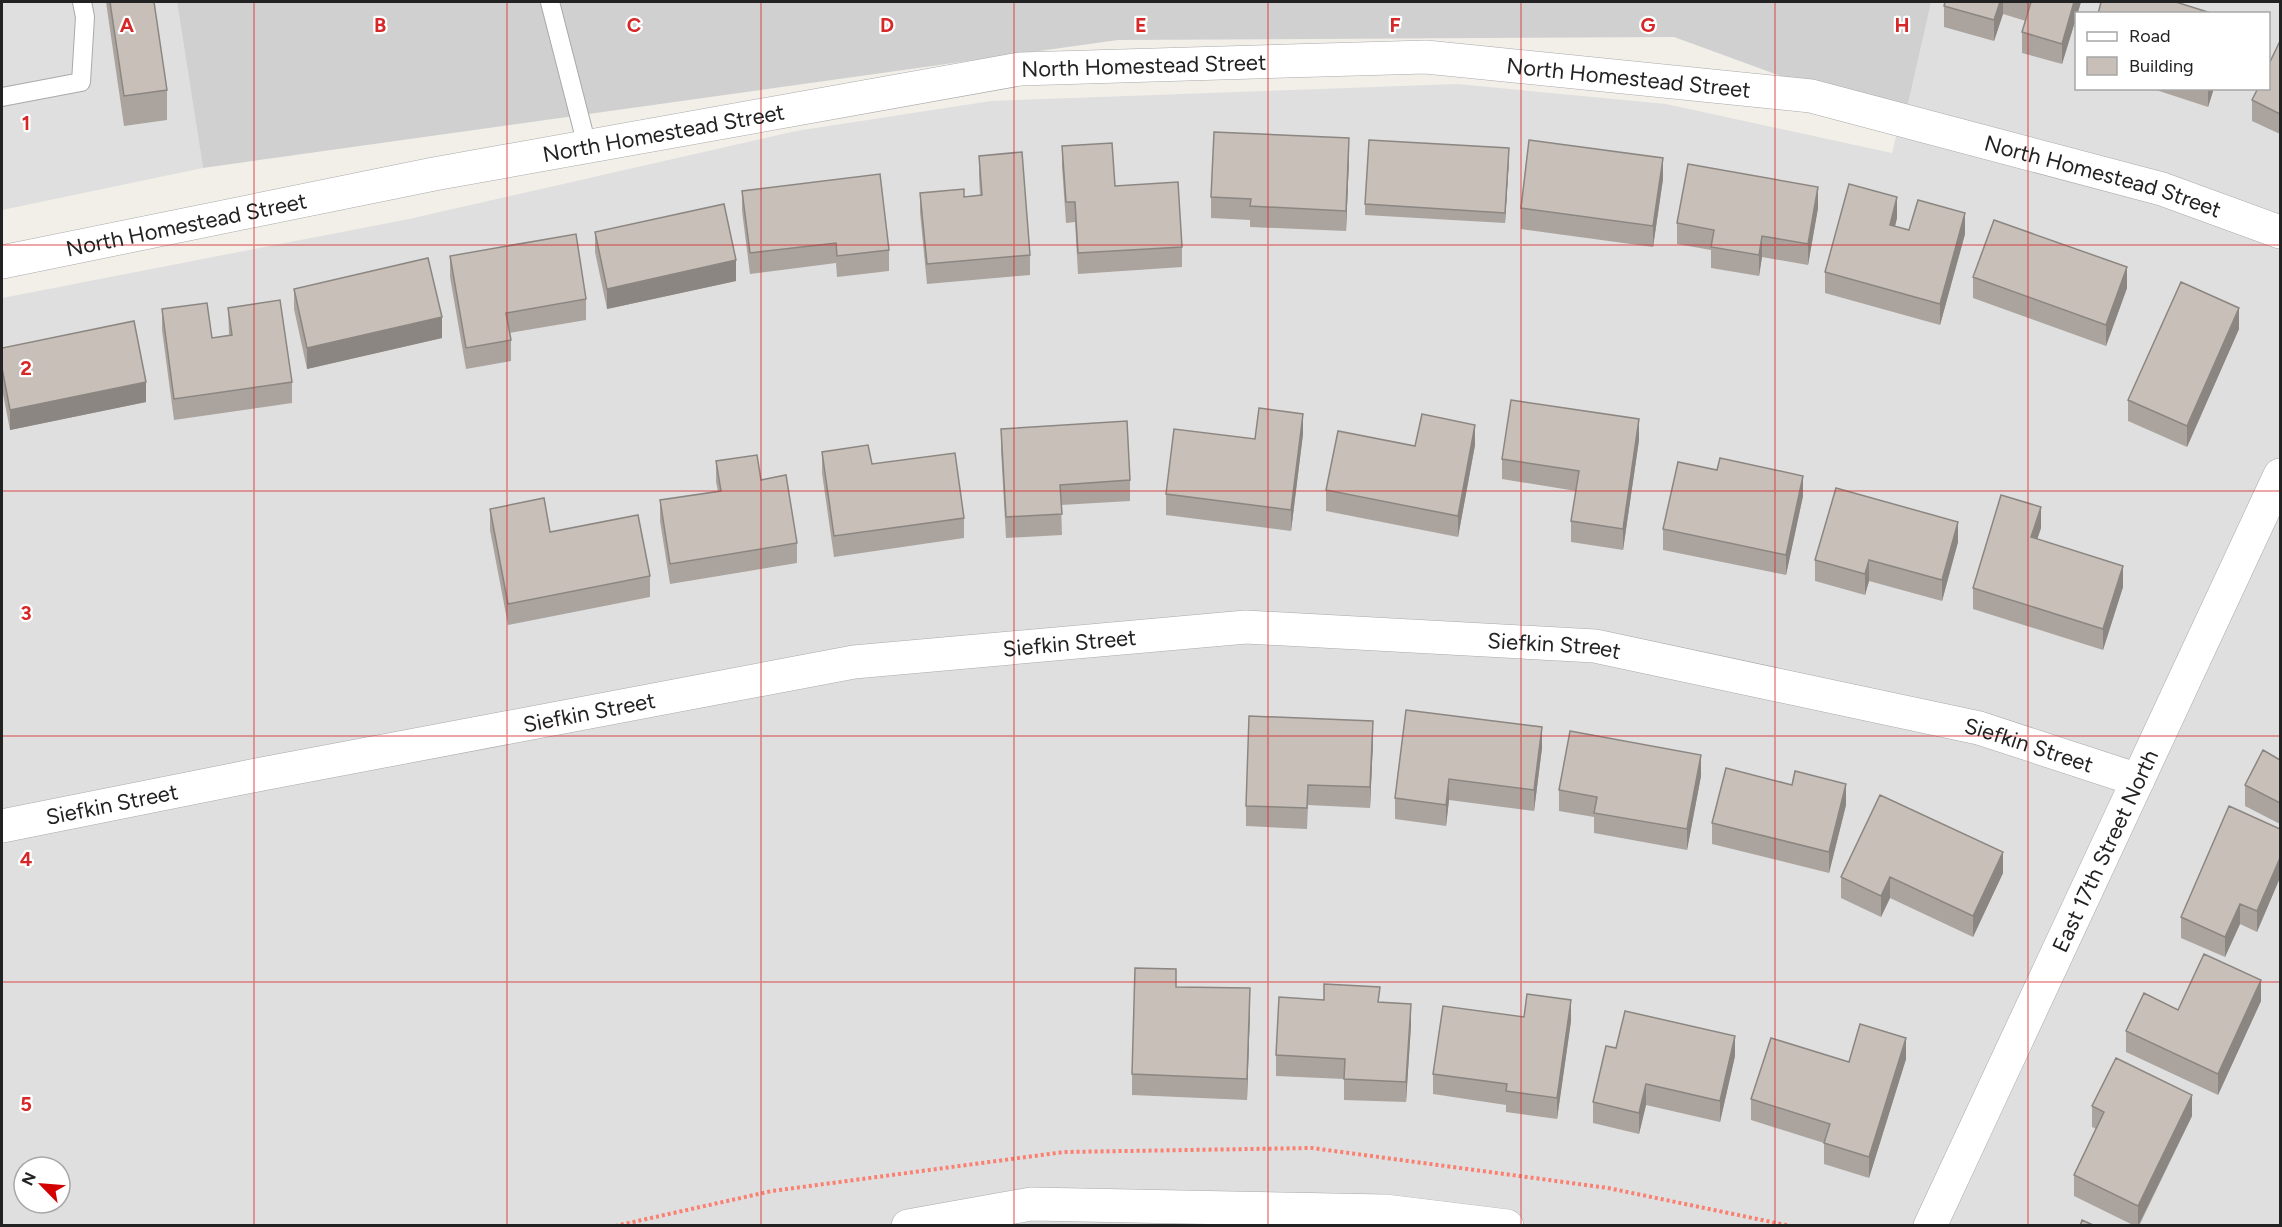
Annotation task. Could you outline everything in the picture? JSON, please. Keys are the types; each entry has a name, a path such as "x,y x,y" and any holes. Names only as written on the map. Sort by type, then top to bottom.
{"street":[{"name":"North Homestead Street","path":"2,262 434,174 1020,69 1426,57 1811,96 2162,189 2280,232"},
{"name":"East 17th Street North","path":"1930,1226 2280,475"},
{"name":"Siefkin Street","path":"2,826 273,771 854,662 1246,627 1595,646 1979,728 2138,780"},
{"path":"908,1226 1031,1204 1385,1211 1507,1226"}],"lane":[{"path":"2,97 81,82 85,17 82,2"},
{"path":"550,2 587,146"}],"shaded area":[{"path":"2,2 177,2 203,168 2,210"},
{"path":"177,2 1931,2 1904,121 1674,37 1118,40 203,168"},
{"path":"1929,2 2280,2 2280,1225 2,1226 2,298 409,219 796,131 991,101 1457,84 1666,104 1892,153"}],"building":[{"path":"110,2 154,2 167,90 124,96"},
{"path":"1945,2 2000,2 1994,20 1944,6"},
{"path":"2031,2 2074,2 2062,44 2022,32"},
{"path":"2101,2 2176,2 2208,12 2098,12"},
{"path":"2280,41 2280,114 2252,100 2257,90 2270,90 2270,62"},
{"path":"1214,132 1349,138 1346,211 1250,206 1251,199 1211,197"},
{"path":"1369,140 1509,148 1505,213 1365,204"},
{"path":"1529,140 1663,158 1653,226 1521,208"},
{"path":"1112,143 1115,186 1178,182 1182,247 1078,253 1075,202 1066,202 1062,146"},
{"path":"1022,152 1030,255 927,264 920,193 964,189 964,197 982,195 979,156"},
{"path":"1688,164 1818,187 1808,244 1762,236 1759,255 1711,247 1714,230 1677,223"},
{"path":"880,174 889,250 837,256 836,243 750,253 742,191"},
{"path":"1849,184 1897,197 1890,225 1909,230 1918,200 1965,213 1940,304 1825,272"},
{"path":"724,204 736,260 607,289 595,232"},
{"path":"1994,220 2127,267 2106,325 1973,277"},
{"path":"576,234 586,299 506,313 511,340 466,348 450,256"},
{"path":"428,258 442,317 307,348 294,289"},
{"path":"2181,282 2239,308 2187,426 2128,400"},
{"path":"280,300 292,382 174,399 162,309 207,303 212,338 232,335 228,308"},
{"path":"134,321 146,382 10,410 2,368 2,348"},
{"path":"1511,400 1639,419 1623,529 1571,521 1579,471 1502,459"},
{"path":"1259,408 1303,414 1291,510 1166,494 1174,429 1255,439"},
{"path":"1422,414 1475,425 1458,516 1326,490 1338,431 1415,446"},
{"path":"1127,421 1130,480 1060,485 1062,514 1006,517 1001,429"},
{"path":"868,445 872,464 955,453 964,518 834,536 822,452"},
{"path":"757,455 761,480 786,475 797,543 670,564 660,500 721,491 716,461"},
{"path":"1720,458 1803,476 1786,555 1663,529 1678,462 1717,470"},
{"path":"1836,488 1958,522 1942,580 1869,560 1865,574 1815,560"},
{"path":"2001,495 2041,507 2031,537 2123,566 2103,629 1973,588"},
{"path":"544,498 550,532 638,515 650,576 508,604 490,509"},
{"path":"1406,710 1542,727 1534,790 1449,779 1446,805 1395,798"},
{"path":"1249,716 1373,721 1370,787 1308,785 1307,808 1246,806"},
{"path":"1570,731 1701,755 1687,829 1594,813 1597,797 1559,790"},
{"path":"2263,750 2280,760 2280,803 2245,785"},
{"path":"1726,768 1792,785 1795,771 1846,784 1829,852 1712,823"},
{"path":"1880,795 2003,852 1973,916 1890,877 1881,896 1841,877"},
{"path":"2229,806 2280,829 2280,858 2257,911 2240,904 2225,937 2181,917"},
{"path":"2204,954 2261,980 2218,1074 2126,1031 2144,993 2178,1010"},
{"path":"1135,968 1176,969 1176,987 1250,988 1247,1079 1132,1074"},
{"path":"1324,984 1380,987 1378,1002 1411,1004 1406,1082 1344,1079 1345,1059 1276,1055 1279,997 1324,1000"},
{"path":"1527,994 1571,1000 1557,1098 1506,1091 1507,1084 1433,1074 1443,1006 1524,1017"},
{"path":"1625,1011 1735,1036 1720,1101 1646,1084 1639,1113 1593,1102 1606,1046 1616,1048"},
{"path":"1860,1024 1906,1038 1869,1157 1824,1143 1830,1124 1751,1099 1771,1038 1849,1062"},
{"path":"2116,1058 2192,1095 2138,1206 2074,1175 2104,1112 2092,1106"},
{"path":"2082,1220 2095,1226 2080,1226"}]}
